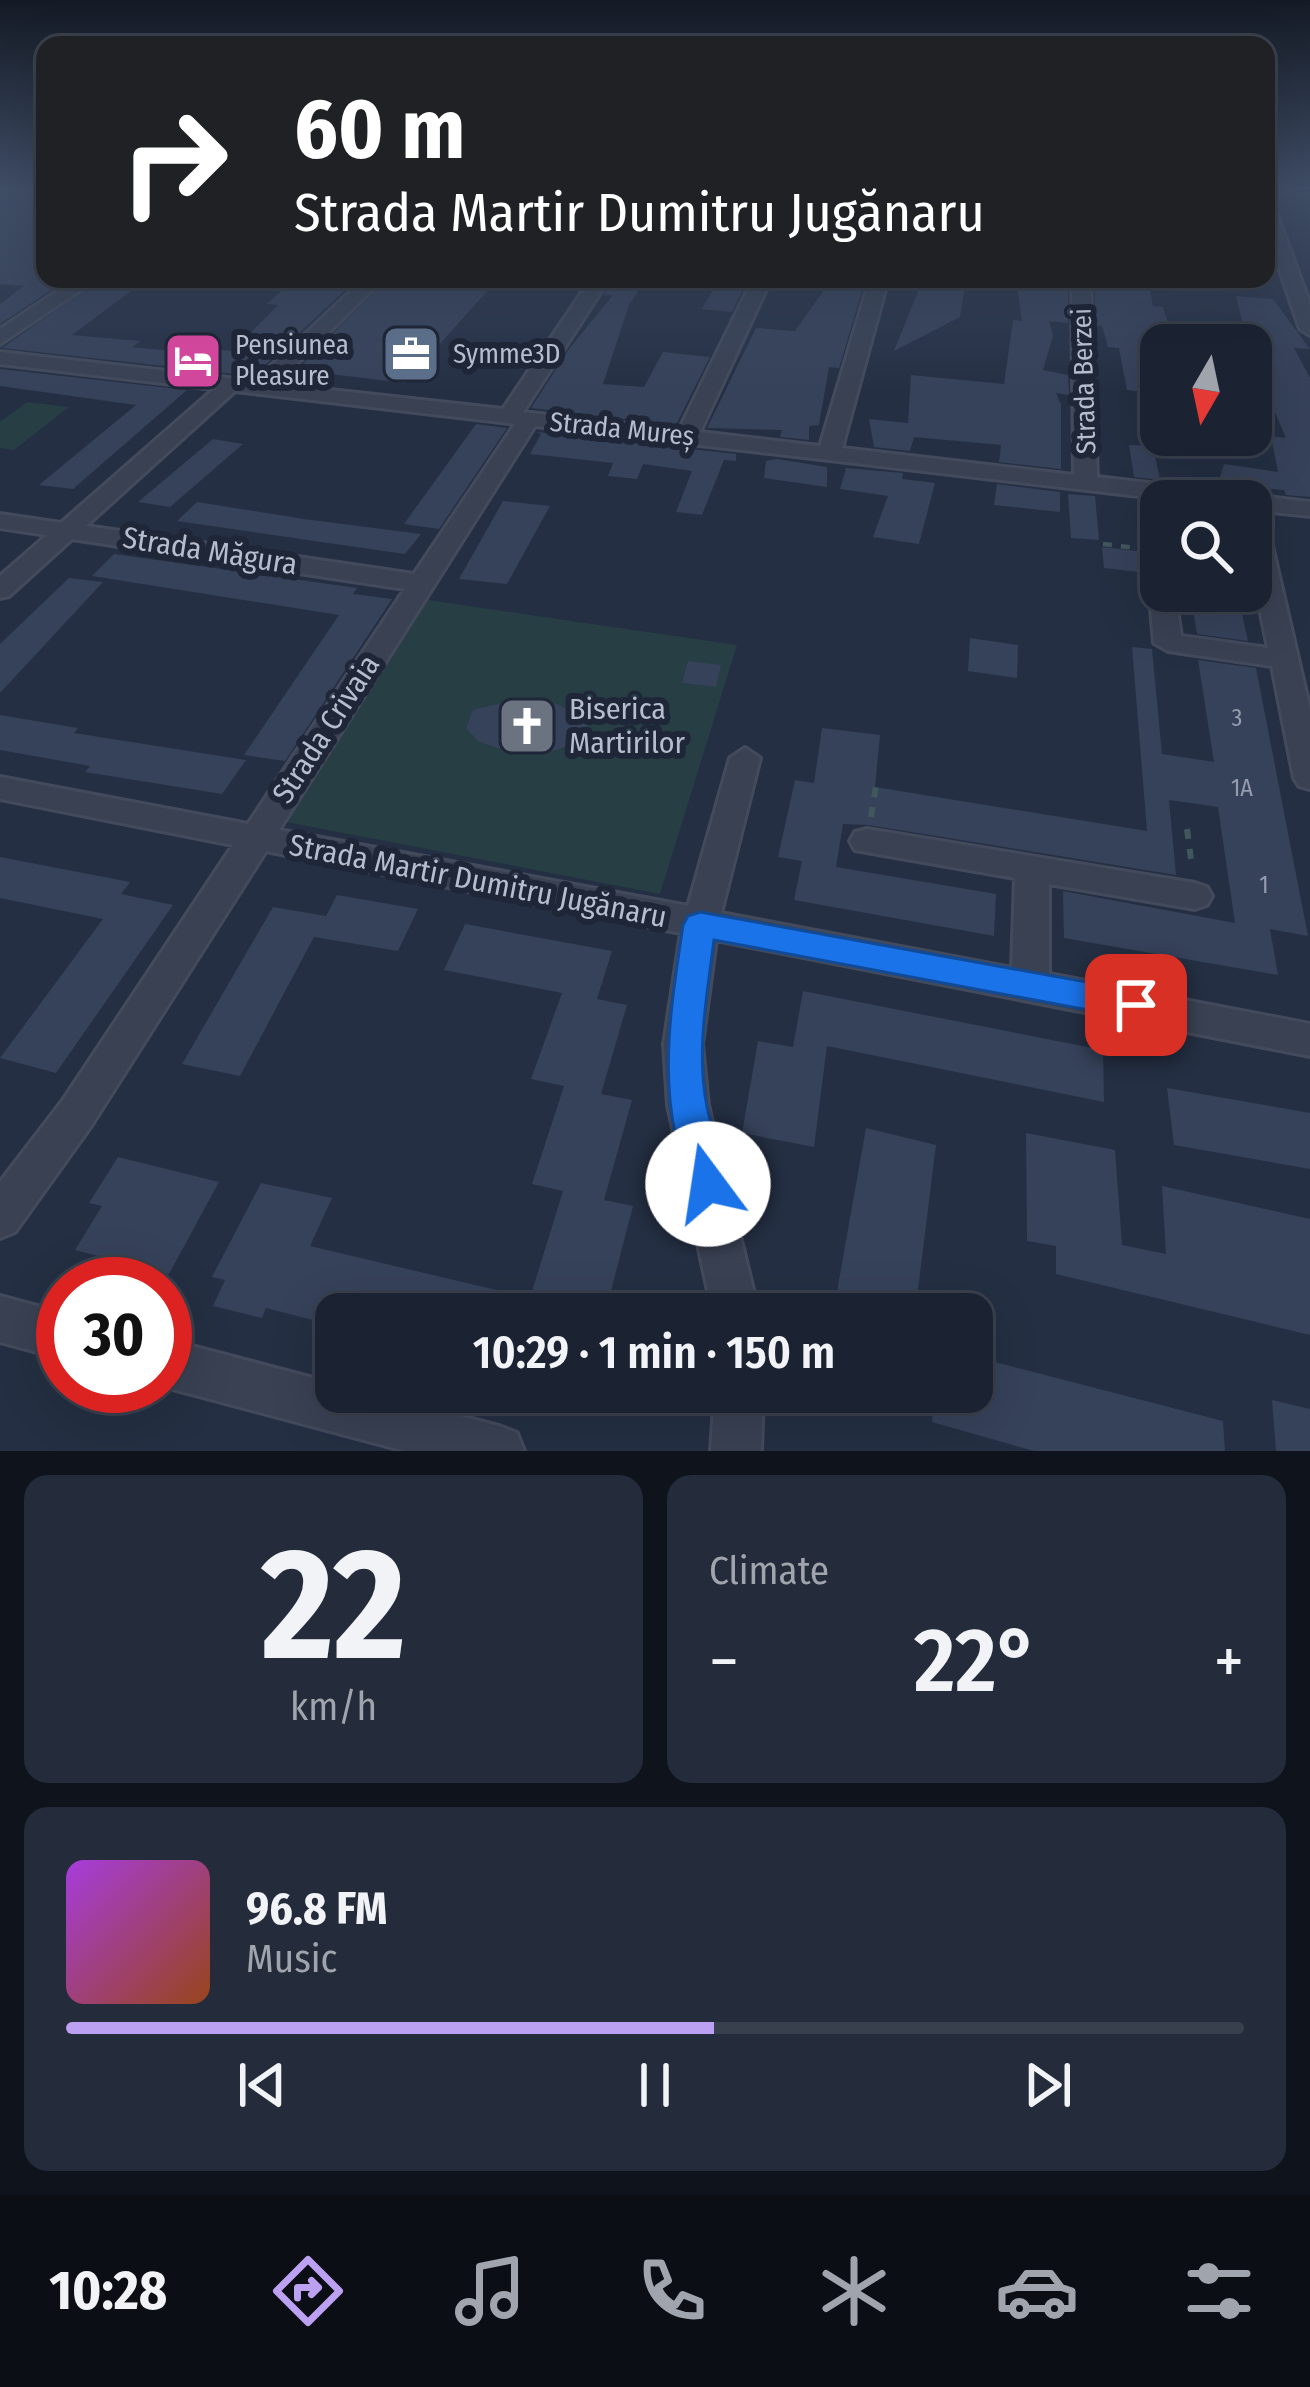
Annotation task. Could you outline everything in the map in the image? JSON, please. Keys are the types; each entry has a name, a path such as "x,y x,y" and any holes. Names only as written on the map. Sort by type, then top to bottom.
{"street":[{"path":"1284,258 1310,329"},
{"path":"0,338 75,288"},
{"path":"260,388 365,288"},
{"name":"Strada Crivaia","path":"0,1216 77,1113 420,583 595,288"},
{"path":"687,436 759,288"},
{"path":"829,454 876,288"},
{"name":"Strada Berzei","path":"1081,288 1086,483"},
{"name":"Strada Mureș","path":"0,358 1140,490"},
{"path":"0,590 230,385"},
{"name":"Strada Mureș","path":"1272,505 1310,508"},
{"name":"Strada Măgura","path":"0,521 420,583"},
{"path":"1272,606 1284,658 1302,700 1310,778"},
{"path":"1164,612 1168,643 1284,658"},
{"path":"733,1293 688,1105 683,1044 700,925 746,758"},
{"name":"Strada Martir Dumitru Jugănaru","path":"0,788 1310,1040"},
{"path":"867,841 1195,896"},
{"path":"1030,985 1032,868"},
{"path":"0,1319 36,1329"},
{"path":"192,1370 499,1451"},
{"path":"736,1451 738,1413"}],"path":[{"path":"1102,544 1140,548"},
{"path":"585,733 622,738"},
{"path":"867,841 877,779"},
{"path":"1187,829 1195,896"}],"green space":[{"path":"27,402 69,407 14,450 0,448 0,422"},
{"path":"428,600 737,645 660,894 281,821"}],"building":[{"path":"0,258 36,258 36,288 54,288 0,324 0,304 24,286 0,284"},
{"path":"88,288 135,288 72,335 141,341 132,347 201,354 207,349 233,351 278,305 267,304 284,288 347,288 264,366 255,365 245,375 2,348"},
{"path":"378,288 490,288 405,383 297,370"},
{"path":"608,288 640,288 629,305 603,384 644,387 663,352 710,357 676,425 531,408 569,349 613,295 603,296"},
{"path":"714,288 744,288 732,312 702,309"},
{"path":"825,288 863,288 839,368 829,367 819,425 809,426 809,440 780,437 782,430 707,428 756,328 795,331"},
{"path":"919,288 965,288 960,317 894,351"},
{"path":"1017,288 1068,288 1068,323 1049,321 1053,336 1043,370 1068,375 1069,395 1056,393 1061,405 1061,469 999,462 1001,445 914,437 910,451 874,447 869,419 908,423 911,375 1004,384 1013,320 1022,321"},
{"path":"1094,288 1150,288 1153,306 1163,307 1168,324 1140,324 1140,392 1127,390 1119,348 1108,347 1102,326 1096,325"},
{"path":"1236,296 1273,299 1310,349 1294,348 1310,378 1310,497 1272,489 1272,480 1219,480 1224,464 1278,472 1272,436 1286,438 1272,405 1272,324 1243,324"},
{"path":"0,369 187,390 73,489 39,485 136,405 0,386"},
{"path":"476,424 507,428 439,529 404,524"},
{"path":"537,432 736,454 736,461 724,460 702,515 676,512 692,471 643,464 637,479 608,476 613,463 530,454 541,434"},
{"path":"213,439 243,444 170,507 138,502"},
{"path":"1129,445 1140,445 1140,456 1155,456 1160,480 1134,477"},
{"path":"766,461 827,467 827,487 764,478"},
{"path":"846,468 903,473 902,479 935,483 919,544 873,537 888,496 840,489"},
{"path":"997,484 1060,492 1060,512 994,505"},
{"path":"1068,494 1095,496 1099,540 1071,538"},
{"path":"503,501 550,506 507,584 459,579"},
{"path":"197,502 421,534 405,554 177,521"},
{"path":"1102,547 1140,552 1140,572 1104,568"},
{"path":"114,554 357,588 353,594 392,599 285,761 244,755 339,615 92,576"},
{"path":"69,578 103,582 0,693 0,644"},
{"path":"1193,612 1242,612 1248,641 1197,634"},
{"path":"970,638 1018,645 1017,678 968,671"},
{"path":"1132,647 1152,649 1162,754 1214,762 1198,660 1256,668 1308,936 1270,929 1278,975 1064,938 1063,891 1235,923 1218,807 1169,800 1176,875 843,824 836,867 996,894 994,936 794,900 802,861 778,857 795,780 814,783 822,728 880,735 875,787 1147,831"},
{"path":"688,661 721,665 716,687 682,683"},
{"name":"Biserica Martirilor","path":"518,699 557,704 577,714 588,725 582,742 542,754 497,748 478,741 466,728 473,710"},
{"path":"0,715 78,728 74,733 246,760 222,794 85,772 90,766 0,750"},
{"path":"0,857 130,882 121,894 173,905 56,1073 0,1058 103,919 0,898"},
{"path":"337,895 418,909 398,951 314,937 240,1076 182,1064 273,907 326,916"},
{"path":"465,924 612,951 597,999 627,1005 601,1094 632,1100 604,1200 633,1206 610,1293 532,1293 563,1191 532,1184 564,1086 531,1079 562,993 444,970"},
{"path":"803,991 1103,1050 1104,1102 827,1046 814,1147 742,1133 758,1041 793,1047"},
{"path":"1167,1088 1310,1113 1310,1169 1174,1145"},
{"path":"866,1128 936,1145 918,1293 837,1293"},
{"path":"1026,1133 1115,1150 1122,1245 1166,1254 1162,1186 1310,1219 1310,1335 1056,1274 1056,1246 1027,1241"},
{"path":"118,1157 219,1182 178,1257 102,1257 75,1250 102,1206 89,1203"},
{"path":"261,1183 332,1198 310,1246 509,1293 315,1293 315,1321 266,1308 262,1318 213,1306 225,1280 212,1277"},
{"path":"993,1361 1223,1421 1225,1451 1034,1451 932,1422 933,1413 993,1413"},
{"path":"1272,1400 1310,1409 1310,1451 1276,1451"}],"place":[{"name":"Symme3D","path":"411,354"},
{"name":"Pensiunea Pleasure","path":"193,361"},
{"name":"Biserica Martirilor","path":"527,726"}],"route":[{"path":"708,1184 688,1105 683,1044 700,925 1136,1005"}]}
